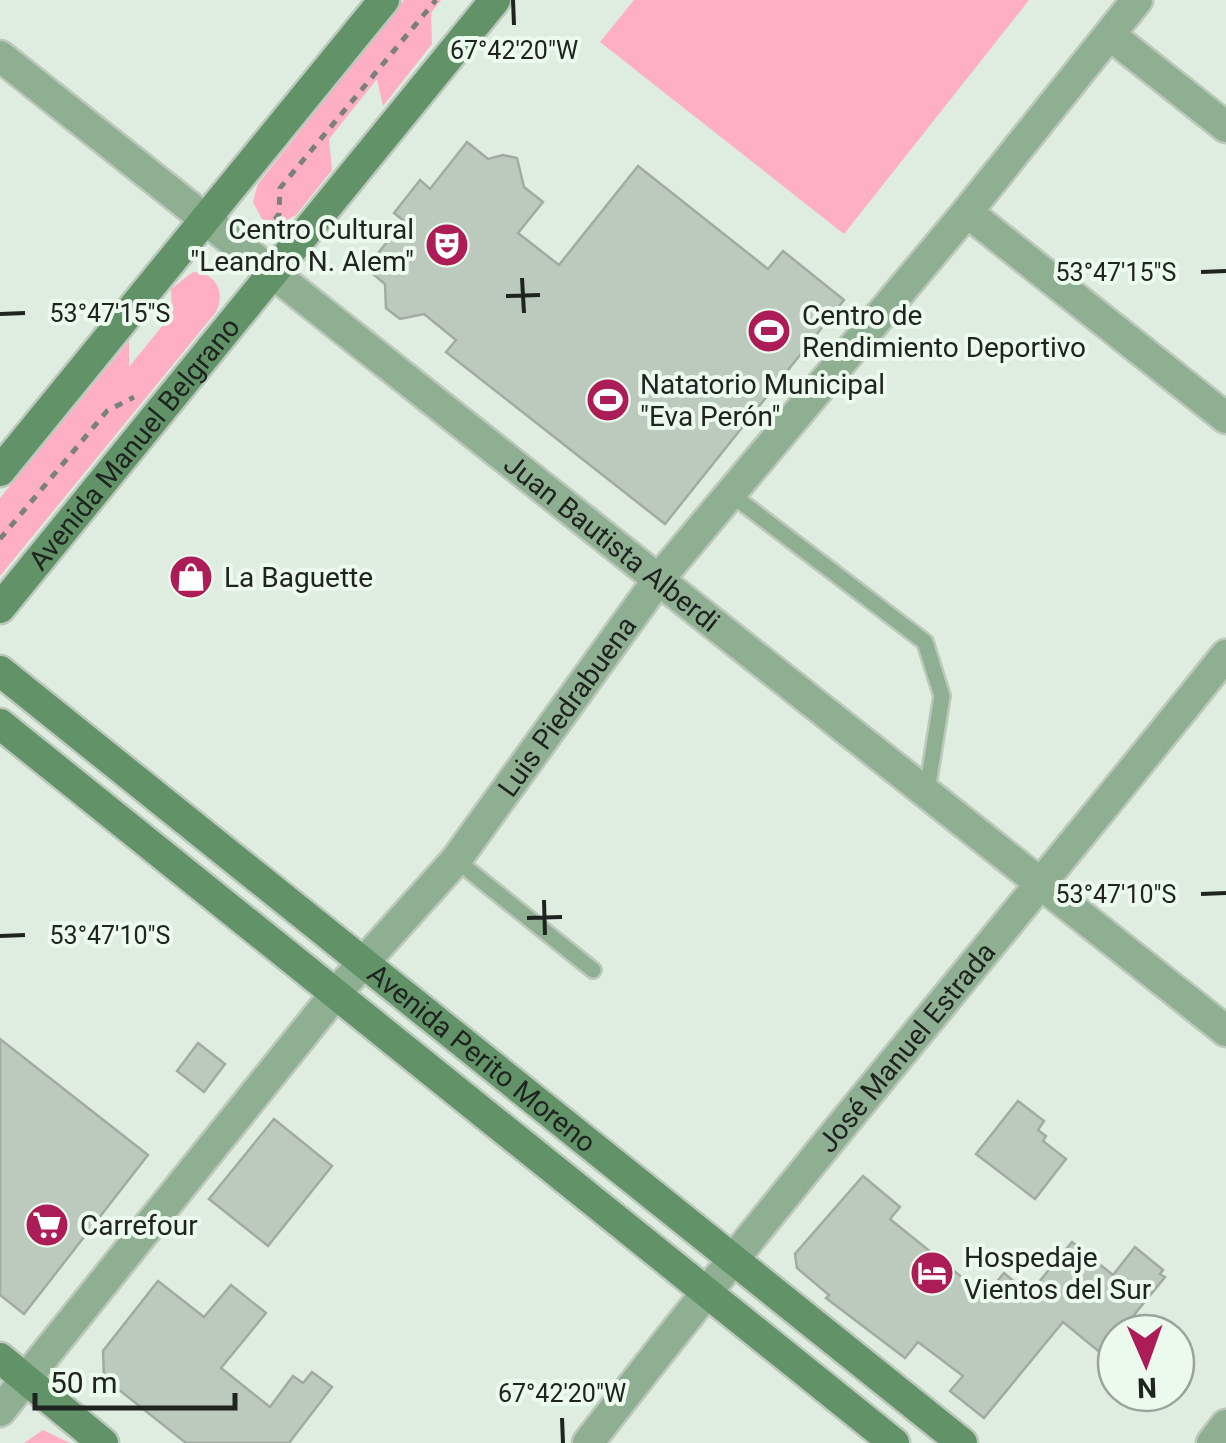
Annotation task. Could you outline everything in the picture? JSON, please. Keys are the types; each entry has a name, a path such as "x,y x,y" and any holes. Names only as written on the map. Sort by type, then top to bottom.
{"street":[{"path":"0,471 384,0"},
{"name":"Avenida Manuel Belgrano","path":"0,608 495,0"},
{"name":"Luis Piedrabuena","path":"0,1412 364,959 456,860 658,580 967,212 1137,0"},
{"path":"1110,35 1226,127"},
{"name":"Juan Bautista Alberdi","path":"0,56 202,221 1226,1031"},
{"path":"967,212 1226,418"},
{"name":"José Manuel Estrada","path":"588,1443 733,1257 1041,886 1226,655"},
{"name":"Avenida Perito Moreno","path":"0,671 364,959 962,1443"},
{"name":"Avenida Perito Moreno","path":"0,724 894,1443"},
{"path":"0,1358 103,1443"},
{"path":"1212,1443 1226,1426"}],"lane":[{"path":"732,495 926,642 942,696 927,791"},
{"path":"456,860 593,970"}],"path":[{"path":"247,254 279,214 280,188 436,0"},
{"path":"0,539 106,411 135,396"}],"shaded area":[{"path":"404,0 441,0 431,13 432,44 383,106 377,79 329,139 332,170 296,215 280,224 262,219 253,202 258,184"},
{"path":"634,0 1029,0 844,234 600,42"},
{"path":"193,272 208,276 217,285 220,297 216,312 0,576 0,498 129,341 129,367 172,314 171,289"},
{"path":"43,1430 70,1443 24,1443"}],"building":[{"path":"467,142 488,159 503,155 517,158 524,187 543,202 518,233 559,265 638,166 768,269 783,251 844,300 665,524 446,352 456,340 424,314 400,319 386,308 385,284 366,268 404,221 394,213 420,180 430,189"},
{"name":"Carrefour","path":"0,1039 148,1155 24,1314 0,1295"},
{"path":"198,1043 225,1064 204,1092 177,1071"},
{"path":"1018,1101 1044,1121 1038,1130 1046,1136 1043,1141 1066,1159 1035,1199 976,1154"},
{"path":"274,1119 332,1166 268,1246 209,1199"},
{"path":"863,1176 900,1207 890,1219 985,1296 1004,1273 1029,1294 1072,1242 1113,1275 1135,1247 1163,1270 1160,1274 1165,1277 1136,1313 1096,1313 1096,1349 1063,1322 984,1418 950,1391 963,1376 918,1342 905,1358 826,1298 829,1295 797,1268 795,1254"},
{"path":"158,1281 204,1317 231,1285 266,1313 221,1368 270,1407 293,1376 303,1383 312,1372 332,1387 289,1443 186,1443 104,1378 103,1351"}],"place":[{"name":"Centro Cultural \"Leandro N. Alem\"","path":"447,245"},
{"name":"Centro de Rendimiento Deportivo","path":"769,331"},
{"name":"Natatorio Municipal \"Eva Perón\"","path":"608,400"},
{"name":"La Baguette","path":"191,577"},
{"name":"Carrefour","path":"47,1225"},
{"name":"Hospedaje Vientos del Sur","path":"932,1273"}]}
